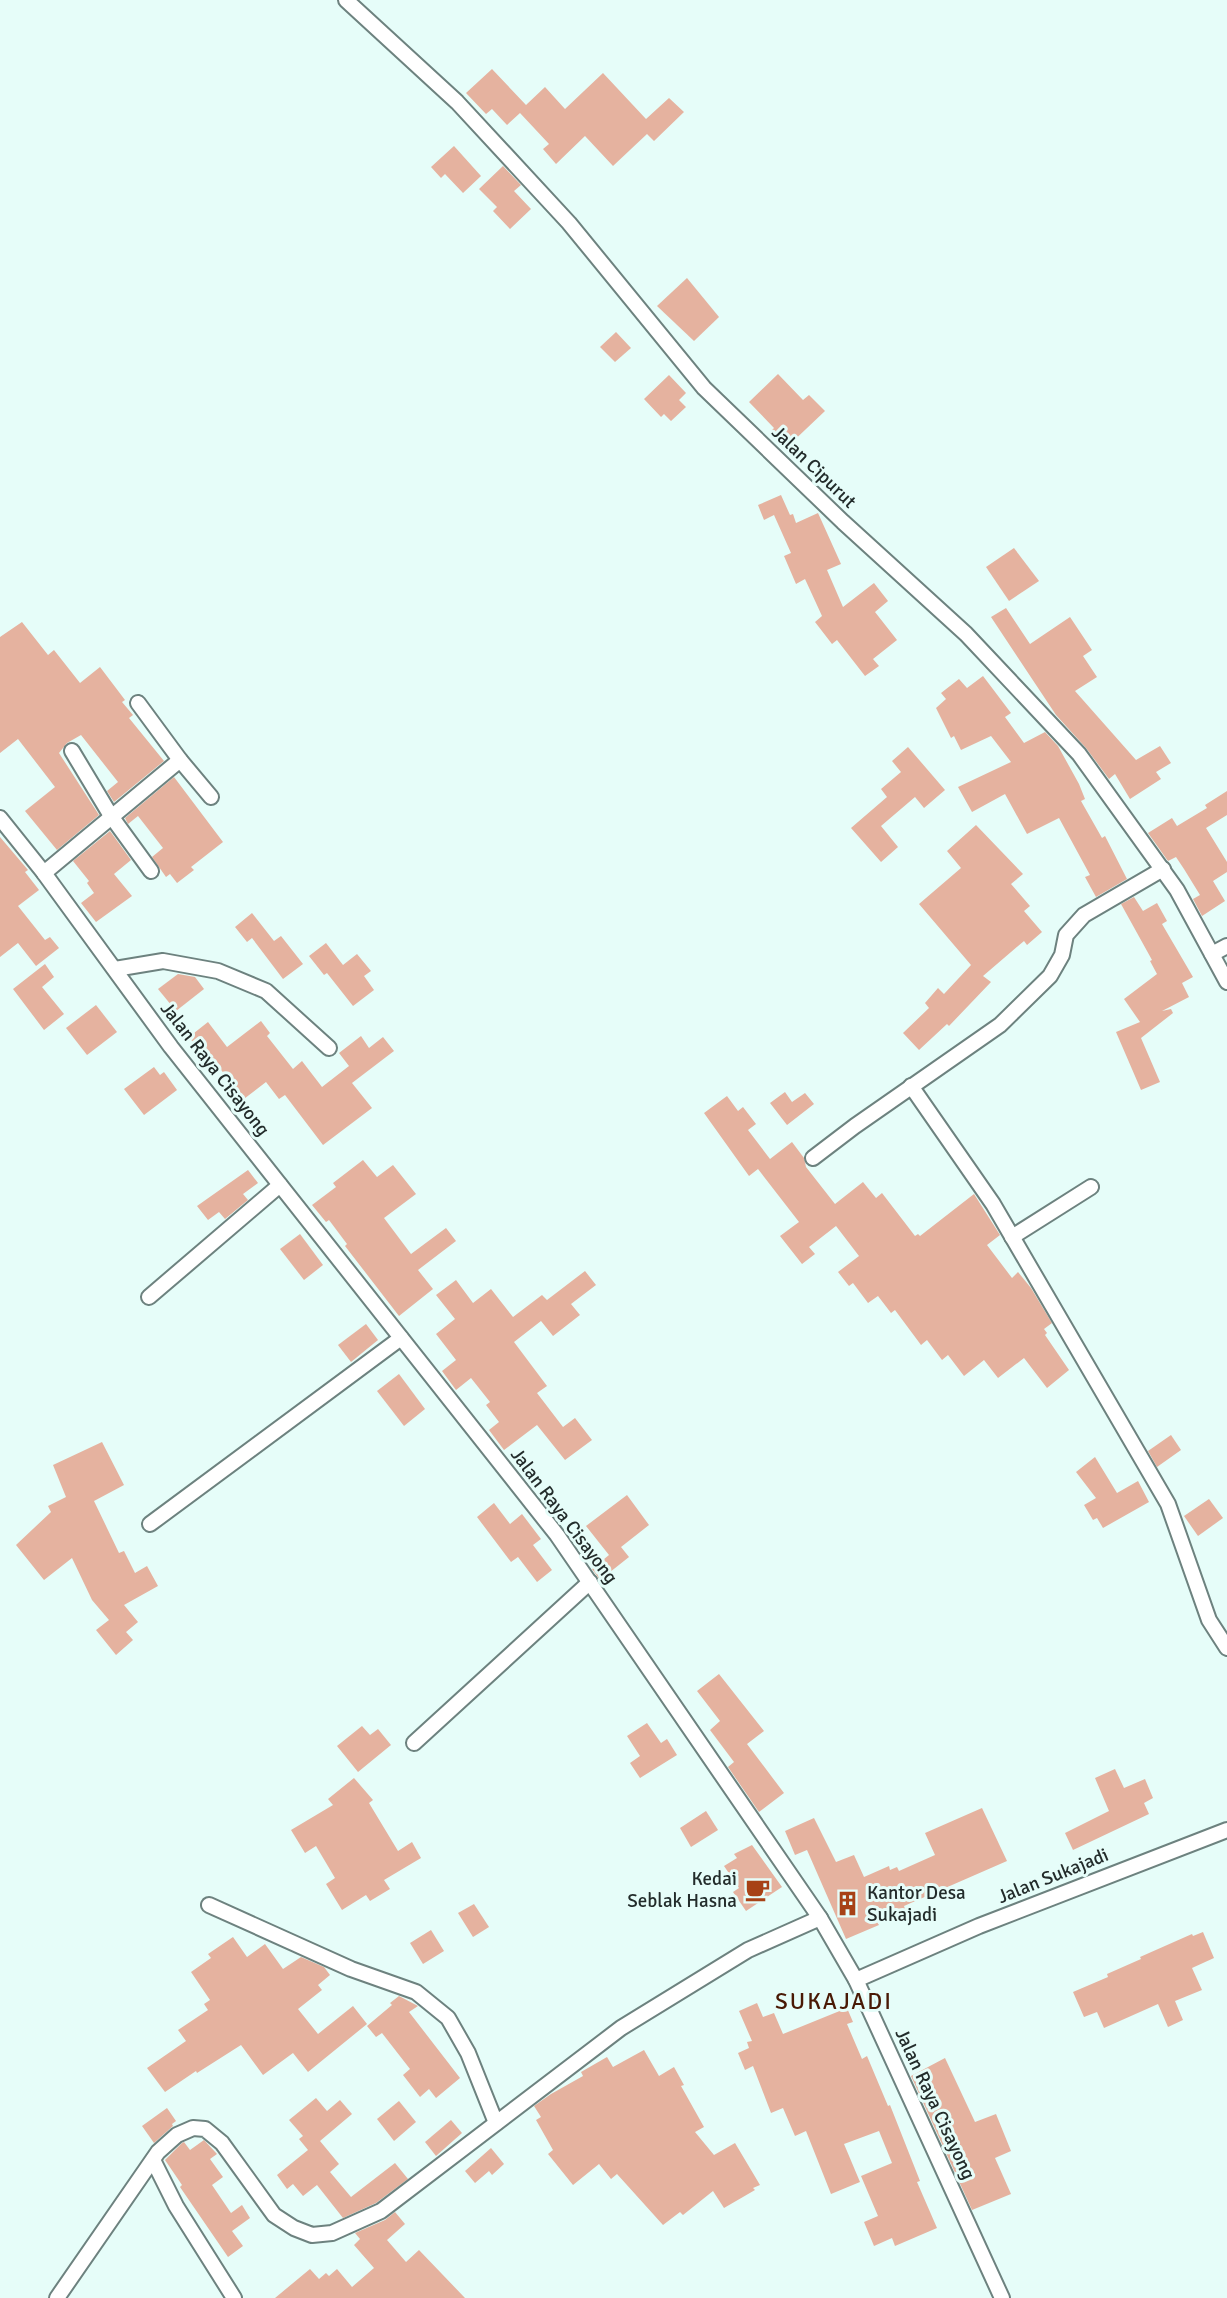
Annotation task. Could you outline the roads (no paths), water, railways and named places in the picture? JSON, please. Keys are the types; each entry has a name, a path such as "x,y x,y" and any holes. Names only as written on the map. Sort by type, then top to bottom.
{"street":[{"name":"Jalan Cipurut","path":"346,0 457,102 560,213 704,388 843,522 966,634 1079,754 1177,890 1227,982"},
{"path":"138,703 211,797"},
{"path":"72,751 111,816 152,871"},
{"path":"44,873 180,760"},
{"name":"Jalan Raya Cisayong","path":"0,818 44,873 171,1047 557,1535 820,1918 856,1980 1002,2298"},
{"path":"813,1158 1000,1025 1050,976 1062,955 1066,935 1084,915 1163,869"},
{"path":"1212,954 1227,946"},
{"path":"115,969 163,961 218,971 265,992 329,1048"},
{"path":"911,1086 1012,1237 1168,1504 1209,1620 1227,1648"},
{"path":"149,1297 280,1185"},
{"path":"1012,1237 1091,1187"},
{"path":"150,1524 401,1338"},
{"path":"414,1743 590,1582"},
{"name":"Jalan Sukajadi","path":"856,1980 1017,1911 1227,1830"},
{"path":"209,1905 351,1969 416,1992 448,2018 468,2053 496,2123"},
{"path":"57,2298 153,2160 177,2135 193,2128 205,2129 222,2143 274,2215 294,2228 312,2235 332,2233 381,2211 621,2028 748,1950 820,1918"},
{"path":"153,2160 176,2206 234,2298"}],"place":[{"name":"Kedai Seblak Hasna","path":"757,1890"},
{"name":"Kantor Desa Sukajadi","path":"847,1904"}],"district":[{"name":"SUKAJADI","path":"834,2001"}]}
